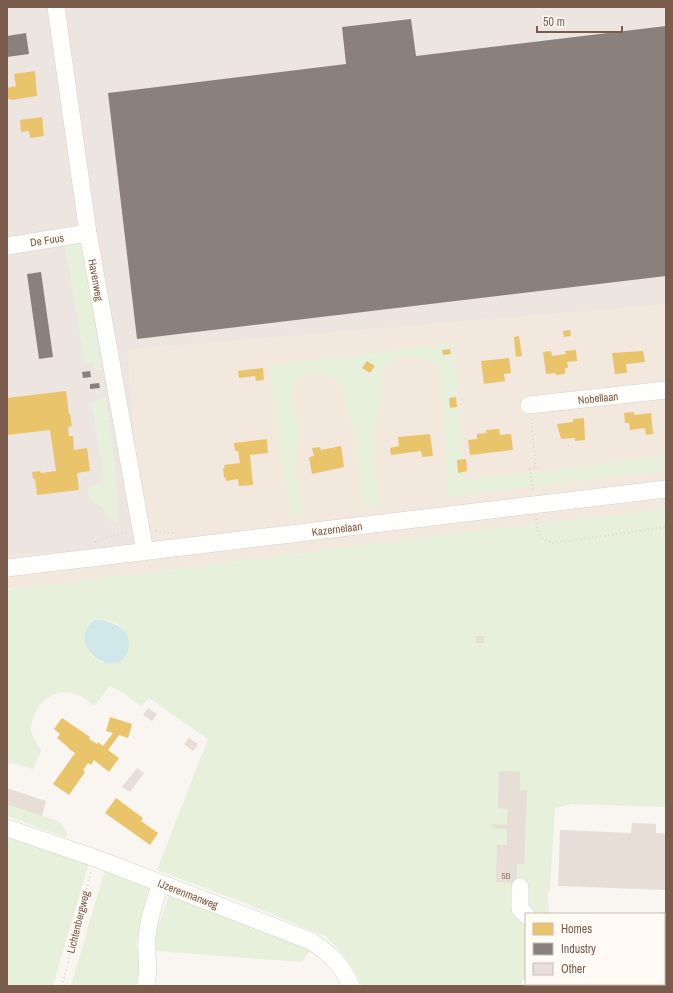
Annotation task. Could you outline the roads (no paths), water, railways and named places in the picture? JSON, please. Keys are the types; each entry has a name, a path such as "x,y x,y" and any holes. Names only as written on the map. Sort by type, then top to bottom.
{"street":[{"name":"Havenweg","path":"56,7 88,233 145,552"},
{"name":"De Fuus","path":"7,246 88,233"},
{"name":"Nobellaan","path":"529,405 666,390"},
{"name":"Kazernelaan","path":"7,568 666,489"},
{"name":"IJzerenmanweg","path":"7,828 94,858 311,941 326,951 345,972 351,986"},
{"path":"149,981 146,941 149,921 161,884"},
{"path":"520,887 520,909 525,914"}],"water":[{"path":"96,620 102,620 115,624 125,632 129,643 128,650 123,659 115,663 106,663 98,659 90,652 86,644 85,635 90,624"}]}
